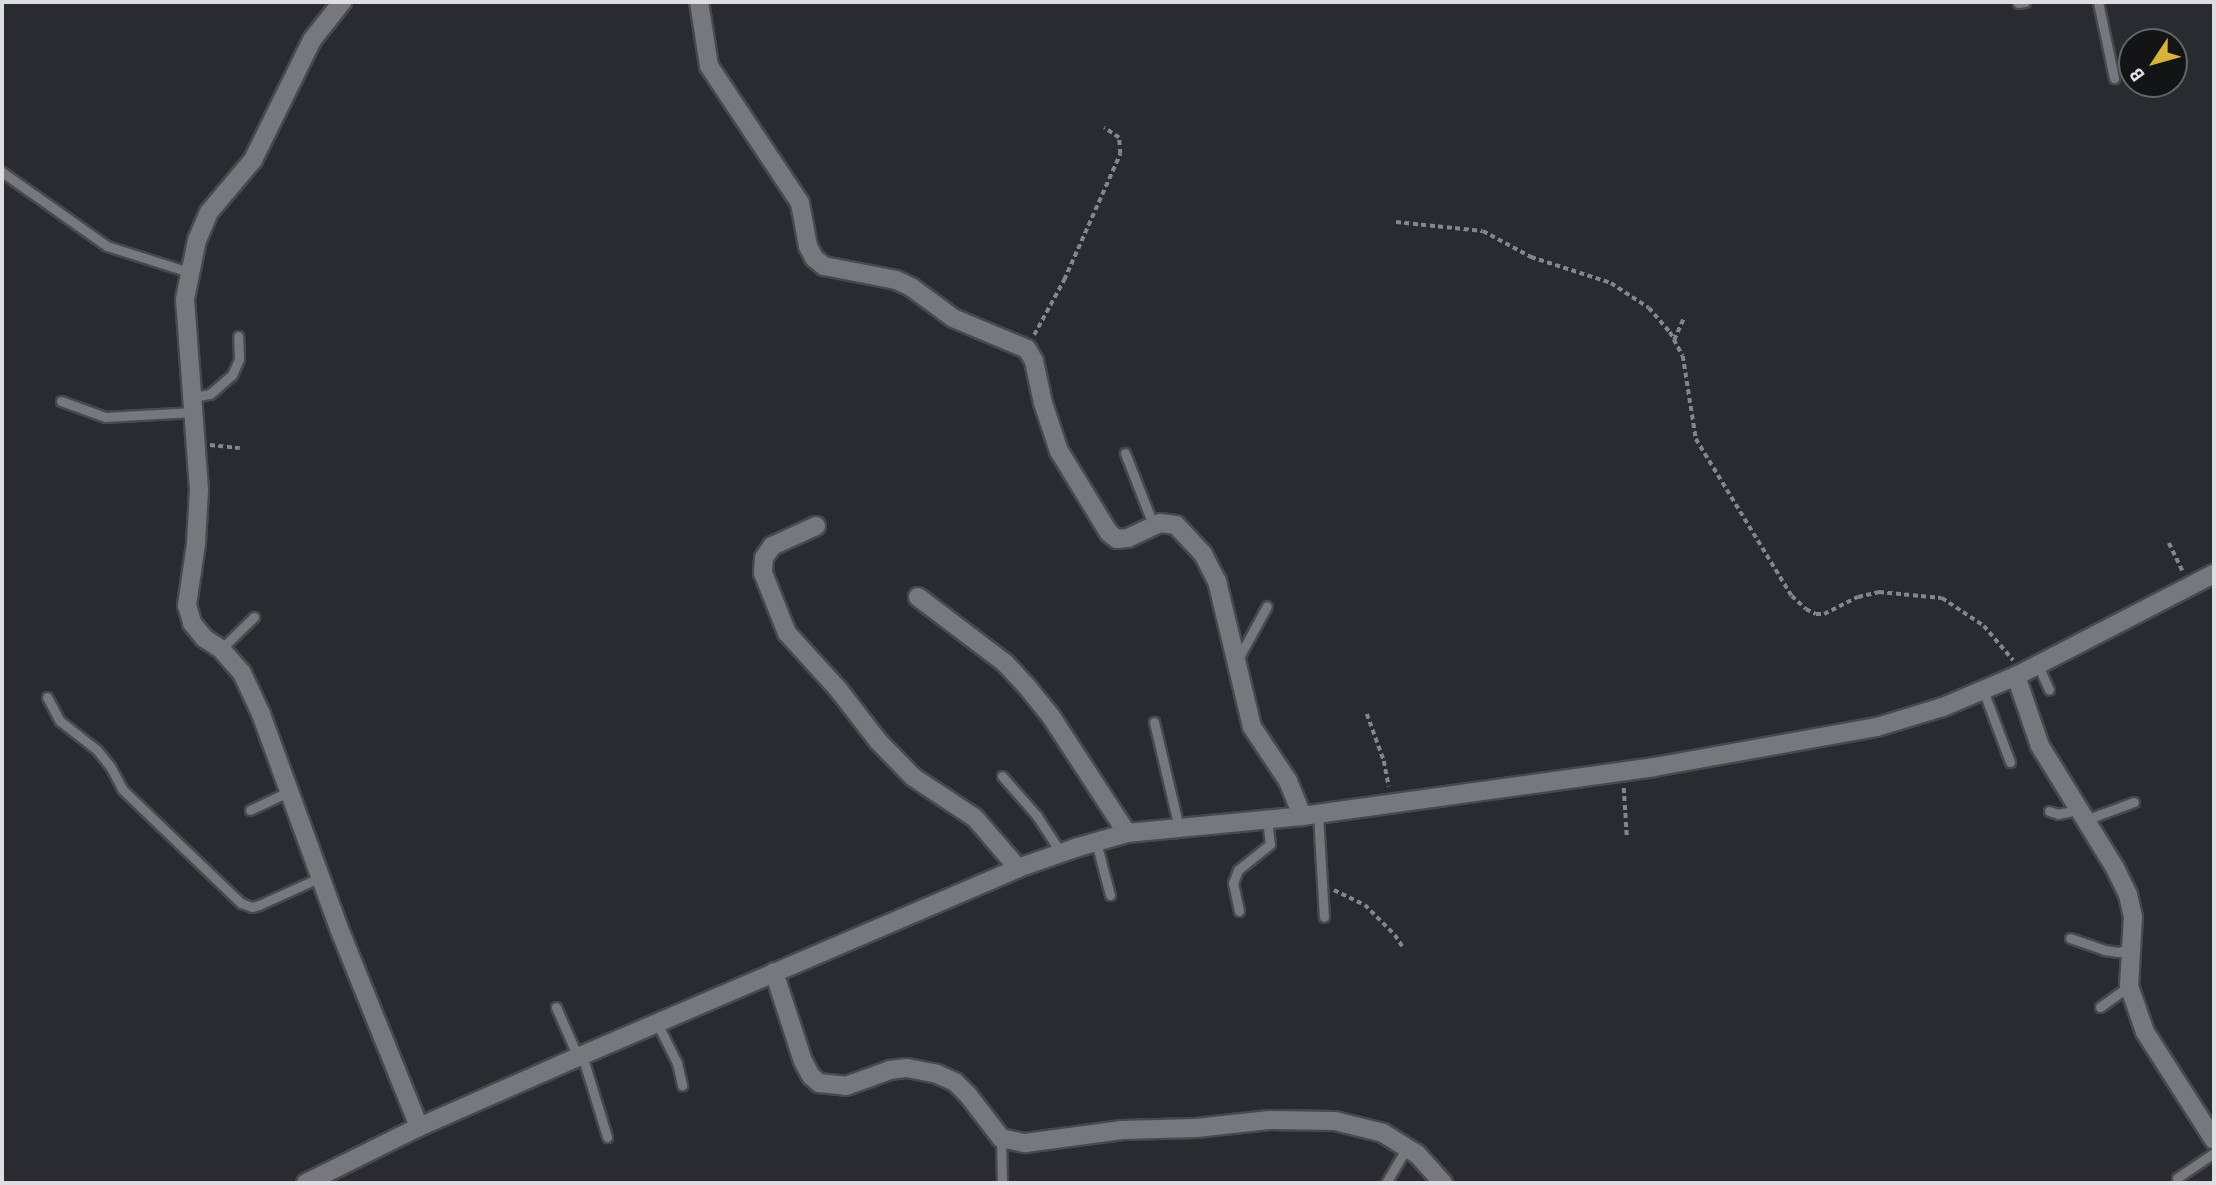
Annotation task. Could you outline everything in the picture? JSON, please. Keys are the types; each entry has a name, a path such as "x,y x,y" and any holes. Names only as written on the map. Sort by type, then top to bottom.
{"street":[{"path":"342,2 312,40 253,160 209,212 197,240 185,299 198,444 196,544 187,605 192,623 204,638 220,649 242,673 419,1127"},
{"path":"699,2 709,66 800,203 808,246 814,258 824,266 896,280 911,287 953,318 1027,349 1034,361 1043,403 1059,451 1108,533 1117,539 1128,538 1160,523 1176,525 1189,535 1217,581 1252,727 1310,815"},
{"path":"816,526 772,546 764,558 763,573 787,633 838,689 877,741 913,777 975,818 1018,868"},
{"path":"306,1183 419,1127 580,1056 1018,868 1061,853 1127,833 1310,815 1623,772 1865,730 1943,707 2026,671 2214,574"},
{"path":"918,597 1005,663 1028,688 1052,718 1127,833"},
{"path":"2026,671 2040,746 2080,816 2115,868 2128,895 2133,917 2129,986 2145,1032 2214,1140"},
{"path":"774,972 803,1060 818,1083 846,1086 890,1070 907,1068 937,1074 955,1082 1001,1138 1026,1143 1122,1129 1196,1128 1291,1119 1366,1127 1417,1154 1443,1183"}],"lane":[{"path":"2098,2 2114,78"},
{"path":"2,172 107,246 189,272"},
{"path":"61,401 105,417 194,404 232,375 239,359 238,336"},
{"path":"1125,453 1154,527"},
{"path":"1236,664 1267,606"},
{"path":"220,649 254,617"},
{"path":"2026,671 2049,690"},
{"path":"1983,690 2010,762"},
{"path":"47,697 60,721 97,750 110,766 122,789 241,903 252,907 259,905 321,877"},
{"path":"1154,722 1180,828"},
{"path":"1003,776 1037,816 1061,853"},
{"path":"250,810 290,792"},
{"path":"2049,811 2080,816 2134,802"},
{"path":"1310,815 1322,886 1324,917"},
{"path":"1239,911 1233,883 1238,870 1270,845 1267,820"},
{"path":"1096,842 1110,895"},
{"path":"2070,938 2104,950 2118,952 2133,949"},
{"path":"2100,1007 2129,986"},
{"path":"556,1007 580,1056 607,1137"},
{"path":"657,1023 677,1063 682,1086"},
{"path":"1001,1138 1002,1183"},
{"path":"1386,1183 1407,1147"},
{"path":"2177,1178 2214,1153"}],"path":[{"path":"1027,349 1064,280 1120,154 1118,138 1104,128"},
{"path":"1396,222 1483,231 1531,257 1611,283 1649,308 1683,356 1696,439 1792,596 1816,614 1824,614 1858,597 1880,592 1942,598 1984,626 2026,671"},
{"path":"1674,340 1684,318"},
{"path":"198,444 240,448"},
{"path":"2169,543 2190,587"},
{"path":"1367,714 1388,775 1390,803"},
{"path":"1623,772 1627,836"},
{"path":"1322,886 1353,897 1365,905 1395,934 1404,948"}]}
